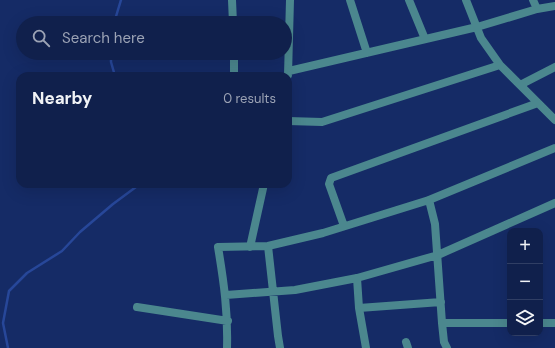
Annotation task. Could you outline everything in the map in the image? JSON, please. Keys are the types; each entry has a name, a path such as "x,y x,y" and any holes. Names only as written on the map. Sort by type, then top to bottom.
{"street":[{"path":"232,0 233,16"},
{"path":"290,0 290,16"},
{"path":"350,0 367,53"},
{"path":"410,0 425,39"},
{"path":"466,0 481,38 500,65 555,120"},
{"path":"533,0 537,9"},
{"path":"292,73 367,53 477,27 537,9 555,6"},
{"path":"234,60 234,72"},
{"path":"288,60 288,72"},
{"path":"292,121 322,122 500,65"},
{"path":"520,85 555,67"},
{"path":"344,226 329,184 331,178 538,103"},
{"path":"227,348 228,320 226,295 218,248 268,246 344,226 429,200 555,148"},
{"path":"250,247 263,188"},
{"path":"429,200 435,224 442,323 444,342 447,348"},
{"path":"226,295 295,290 357,278 438,255 555,203"},
{"path":"268,246 280,348"},
{"path":"357,278 359,308 366,348"},
{"path":"359,308 441,302"},
{"path":"137,307 228,320"},
{"path":"442,323 507,323"},
{"path":"543,323 555,323"}],"waterway":[{"path":"116,16 121,0"},
{"path":"111,60 114,72"},
{"path":"8,348 3,323 9,291 27,273 62,251 80,232 135,188"}]}
